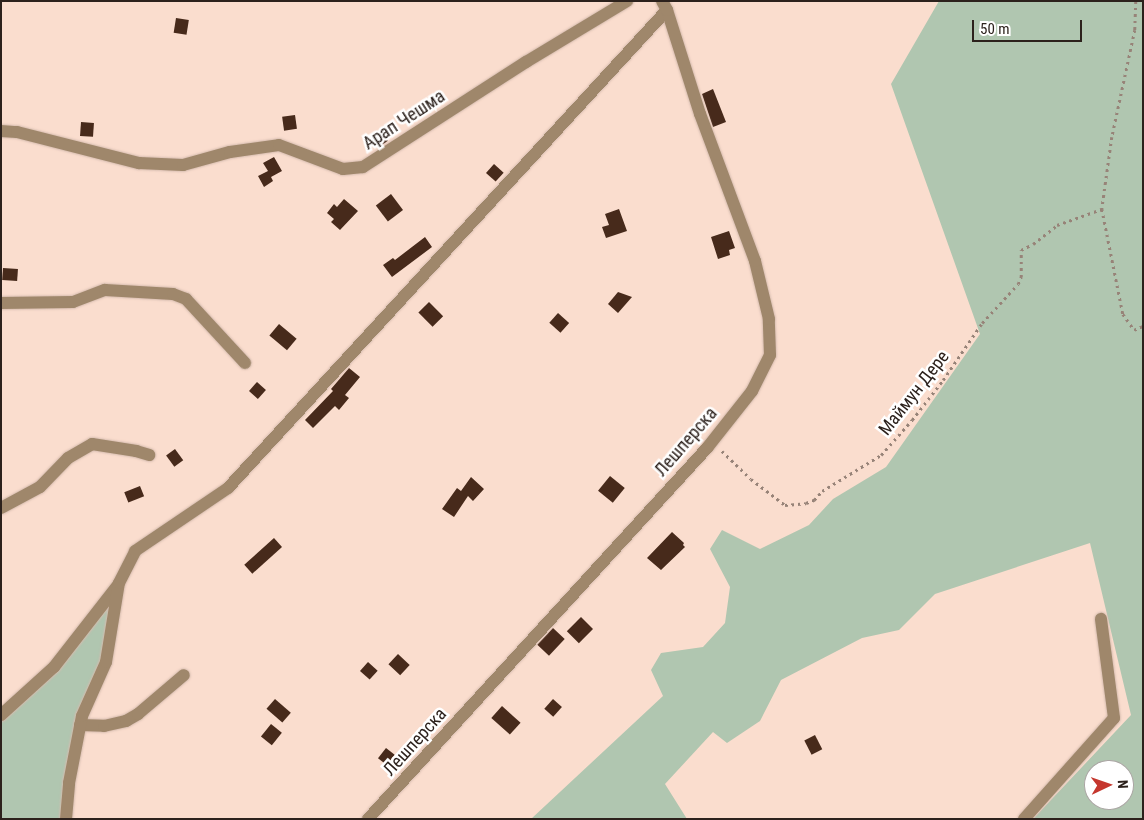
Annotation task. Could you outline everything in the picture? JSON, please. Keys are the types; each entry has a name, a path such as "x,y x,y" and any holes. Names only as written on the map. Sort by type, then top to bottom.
{"street":[{"name":"Арап Чешма","path":"1,131 17,132 139,163 183,165 230,152 279,145 343,170 363,167 526,62 627,1"},
{"name":"Лешперска","path":"368,819 712,441 752,391 770,354 769,319 755,261 700,114 664,6"},
{"path":"1,715 54,667 119,583 135,551 228,488 664,6"},
{"path":"1,302 73,302 106,290 174,294 186,299 245,363"},
{"path":"1,508 40,487 68,458 92,444 136,450 149,455"},
{"path":"66,819 69,783 80,725 106,662 119,583"},
{"path":"1024,819 1114,718 1101,618"},
{"path":"80,725 104,726 126,721 138,714 184,675"}],"path":[{"path":"1136,1 1135,30 1112,137 1102,209 1124,314 1134,330 1143,326"},
{"name":"Маймун Дере","path":"712,441 751,479 785,505 806,503 814,500 822,491 866,466 881,455 906,427 943,380 982,322 1018,284 1022,277 1021,250 1040,240 1057,225 1102,209"}],"green space":[{"path":"939,1 1143,1 1143,819 1033,819 1084,765 1084,810 1134,810 1134,760 1089,760 1131,715 1090,543 935,594 899,630 862,638 781,680 760,721 727,743 713,732 665,784 687,819 531,819 663,696 651,670 661,653 703,647 725,623 730,587 710,549 722,530 760,549 809,525 833,499 886,467 980,334 891,84"},
{"path":"119,583 106,662 82,716 66,819 1,819 1,715 54,667"}],"building":[{"path":"176,18 189,20 186,35 174,33"},
{"path":"713,89 726,122 713,127 702,94"},
{"path":"295,115 297,129 284,131 282,117"},
{"path":"81,122 94,123 93,137 80,136"},
{"path":"381,131 388,141 378,148 371,138"},
{"path":"274,157 282,171 271,177 273,181 264,187 258,176 268,171 263,163"},
{"path":"494,164 504,173 496,182 486,173"},
{"path":"391,194 403,210 388,221 376,205"},
{"path":"344,199 358,211 340,230 331,222 334,219 327,213 334,204 337,207"},
{"path":"619,209 627,231 606,238 602,227 609,225 605,214"},
{"path":"729,231 735,248 729,250 730,255 718,259 711,237"},
{"path":"425,237 432,247 392,277 383,265 393,258 395,260"},
{"path":"3,268 18,269 17,281 2,280"},
{"path":"618,292 632,297 618,313 608,304"},
{"path":"429,302 443,316 433,327 418,313"},
{"path":"558,313 569,323 560,333 549,323"},
{"path":"279,324 297,339 287,350 269,335"},
{"path":"349,368 360,377 345,395 349,398 339,410 335,406 313,428 305,420 333,391 331,389"},
{"path":"257,382 266,390 258,399 249,391"},
{"path":"175,449 183,460 174,467 166,455"},
{"path":"610,476 625,488 613,503 598,491"},
{"path":"471,477 484,489 473,501 468,496 454,517 442,509 457,488 461,491"},
{"path":"140,486 144,496 128,503 124,492"},
{"path":"672,532 684,543 685,547 661,570 647,558"},
{"path":"274,538 282,547 252,574 244,565"},
{"path":"581,617 593,629 579,643 567,631"},
{"path":"553,628 565,639 549,656 537,645"},
{"path":"398,654 410,665 400,675 388,664"},
{"path":"368,662 378,671 370,680 360,671"},
{"path":"275,699 291,713 282,723 266,709"},
{"path":"553,699 562,707 553,717 544,709"},
{"path":"502,706 521,723 510,735 491,718"},
{"path":"271,724 282,733 272,745 261,736"},
{"path":"815,735 822,749 812,755 804,740"},
{"path":"386,748 395,755 387,765 378,758"}]}
